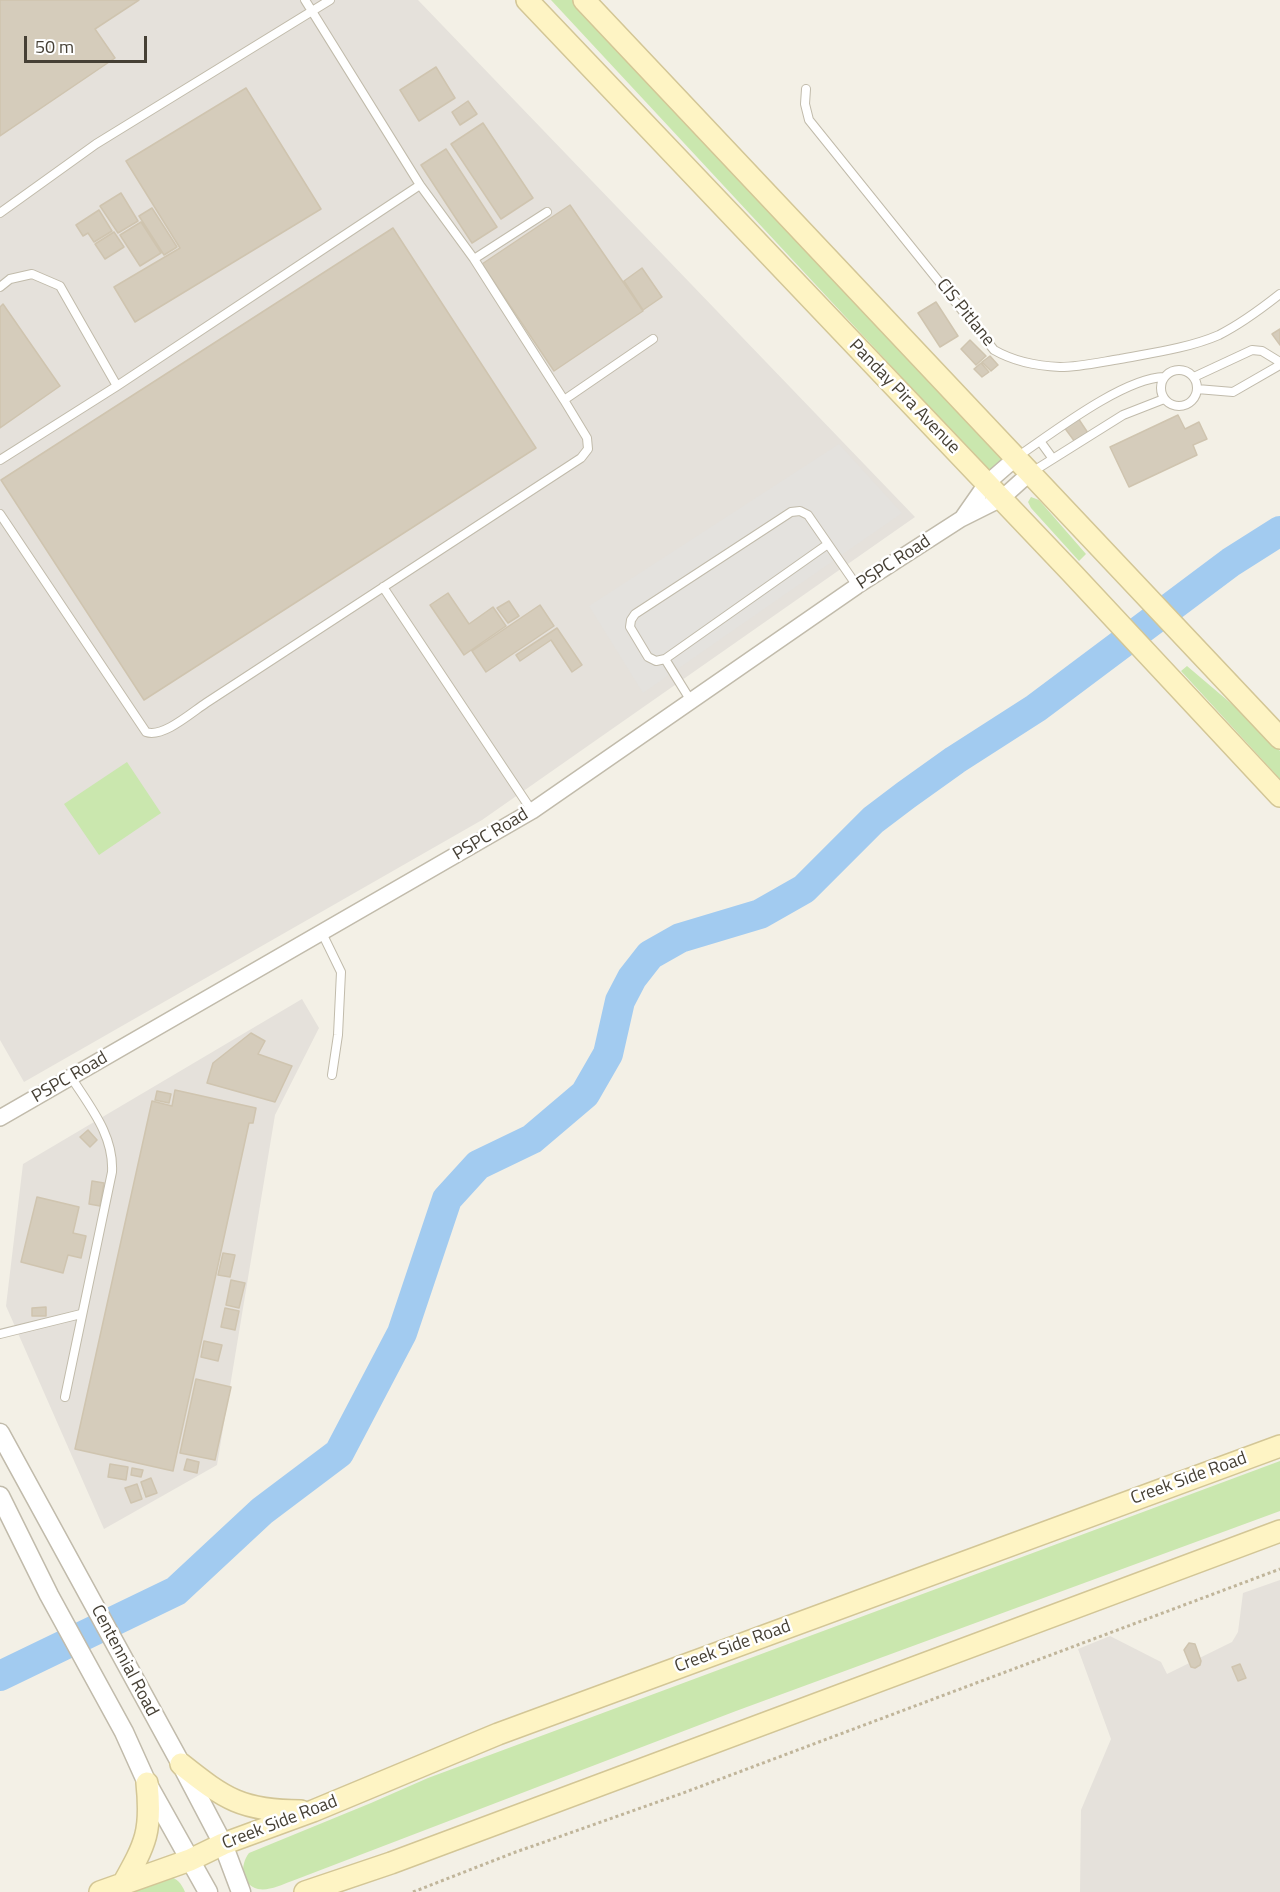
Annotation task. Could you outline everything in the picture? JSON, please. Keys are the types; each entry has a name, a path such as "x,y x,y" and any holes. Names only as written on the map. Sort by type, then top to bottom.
{"main road":[{"name":"Panday Pira Avenue","path":"526,0 1183,690 1280,796"},
{"path":"584,0 1280,738"},
{"name":"Creek Side Road","path":"100,1892 190,1860 223,1844 313,1810 498,1734 1280,1446"},
{"path":"305,1892 391,1863 1280,1531"},
{"path":"181,1764 214,1790 233,1801 269,1810 313,1810"},
{"path":"123,1884 139,1855 147,1834 150,1813 147,1783"},
{"path":"336,1892 391,1863"}],"street":[{"name":"PSPC Road","path":"993,491 1024,465"},
{"name":"PSPC Road","path":"0,1119 532,812 857,586 962,519 1024,465"},
{"name":"Centennial Road","path":"0,1433 181,1764 223,1844 241,1892"},
{"name":"Centennial Road","path":"0,1496 5,1515 124,1732 147,1783 208,1892"}],"lane":[{"path":"0,514 146,732 153,734 162,731 197,709 383,588 581,458 588,449 587,438 564,400 474,259 420,185 305,0"},
{"path":"0,213 96,144 330,0"},
{"name":"CIS Pitlane","path":"806,89 805,104 809,120 994,350 1006,357 1061,367 1167,350 1218,335 1280,294"},
{"path":"0,460 117,386 420,185"},
{"path":"474,259 547,212"},
{"path":"0,287 10,279 32,274 60,286 117,386"},
{"path":"564,400 653,339"},
{"path":"1194,377 1258,349 1280,364 1233,392 1197,389"},
{"path":"1024,465 1040,441 1106,398 1140,383 1164,377 1173,370 1190,373 1194,377 1197,389 1192,401 1187,405 1174,406 1164,399 1160,392 1164,377"},
{"path":"1024,465 1053,459 1123,415 1164,399"},
{"path":"1040,441 1053,459"},
{"path":"828,544 665,659 656,661 648,657 630,627 635,614 791,512 800,511 808,515 857,586"},
{"path":"383,588 532,812"},
{"path":"665,659 691,701"},
{"path":"322,933 341,972 338,1035 332,1075"},
{"path":"65,1397 113,1160 111,1146 105,1132 71,1077"},
{"path":"0,1334 81,1314"}],"path":[{"path":"413,1892 513,1852 683,1792 1280,1569"}],"shaded area":[{"path":"0,0 418,0 915,517 482,820 24,1082 0,1040"},
{"path":"839,444 902,513 643,693 589,606"},
{"path":"302,999 319,1028 275,1115 217,1465 104,1529 6,1306 23,1164"},
{"path":"1280,1580 1280,1892 1080,1892 1081,1810 1111,1739 1078,1649 1110,1636 1161,1662 1167,1674 1232,1642 1238,1632 1243,1593"}],"green space":[{"path":"551,0 576,0 1003,458 1003,464 992,471 987,469"},
{"path":"1031,497 1039,500 1086,554 1079,561 1031,508 1028,502"},
{"path":"1187,666 1253,722 1280,751 1280,779 1181,671"},
{"path":"127,762 161,813 99,855 64,804"},
{"path":"1280,1461 1280,1511 736,1711 279,1886 258,1889 252,1887 245,1879 243,1868 249,1853 428,1778"},
{"path":"168,1876 179,1882 185,1892 116,1892"}],"building":[{"path":"0,0 139,0 95,29 115,58 0,136"},
{"path":"436,67 455,98 419,121 400,90"},
{"path":"246,88 321,209 135,322 114,287 180,248 126,161"},
{"path":"468,101 477,114 460,125 452,112"},
{"path":"483,123 533,198 501,219 451,144"},
{"path":"446,149 497,227 472,243 421,165"},
{"path":"121,193 138,221 118,233 100,206"},
{"path":"570,205 643,311 554,371 482,264"},
{"path":"152,208 177,247 164,255 139,216"},
{"path":"99,210 112,231 94,242 88,233 83,236 76,225"},
{"path":"141,222 161,253 140,266 120,235"},
{"path":"393,228 536,448 144,700 1,480"},
{"path":"114,232 124,247 105,259 95,244"},
{"path":"642,268 662,297 643,310 624,281"},
{"path":"936,302 958,336 940,347 918,313"},
{"path":"3,304 60,386 0,428 0,307"},
{"path":"1280,329 1280,345 1272,334"},
{"path":"970,340 986,356 976,365 961,349"},
{"path":"990,356 998,365 991,371 982,362"},
{"path":"981,363 989,372 982,377 974,369"},
{"path":"1178,415 1185,429 1199,422 1207,439 1193,445 1197,455 1129,487 1110,447"},
{"path":"1078,418 1088,433 1075,442 1064,427"},
{"path":"448,593 469,624 493,607 506,626 464,655 430,605"},
{"path":"509,601 519,616 508,623 497,608"},
{"path":"540,605 554,626 486,672 472,651"},
{"path":"557,628 582,665 572,672 551,640 520,661 516,655"},
{"path":"251,1033 265,1041 258,1054 292,1066 275,1102 207,1083 213,1063"},
{"path":"175,1090 256,1108 253,1123 249,1123 173,1471 75,1449 152,1101 172,1106"},
{"path":"157,1091 171,1094 169,1103 155,1100"},
{"path":"88,1130 97,1140 90,1147 80,1137"},
{"path":"92,1181 104,1183 100,1206 89,1204"},
{"path":"37,1197 79,1207 73,1233 86,1236 81,1258 68,1255 63,1273 21,1262"},
{"path":"223,1253 235,1255 230,1277 218,1275"},
{"path":"231,1280 245,1283 239,1308 226,1305"},
{"path":"46,1307 46,1316 32,1316 32,1308"},
{"path":"225,1308 239,1311 235,1330 221,1327"},
{"path":"204,1341 222,1345 218,1361 201,1357"},
{"path":"196,1379 231,1387 215,1460 180,1453"},
{"path":"187,1459 199,1462 197,1473 184,1470"},
{"path":"110,1464 128,1467 126,1480 108,1477"},
{"path":"132,1468 143,1470 141,1477 131,1475"},
{"path":"151,1478 157,1493 146,1497 141,1482"},
{"path":"137,1484 142,1499 131,1503 125,1488"},
{"path":"1189,1643 1195,1644 1201,1661 1200,1665 1195,1668 1191,1667 1184,1650"},
{"path":"1240,1664 1246,1678 1238,1681 1232,1667"}],"waterway":[{"path":"0,1676 176,1591 262,1511 339,1453 402,1333 447,1199 478,1165 532,1139 585,1094 608,1054 620,1001 632,978 650,955 680,938 760,914 804,889 873,820 906,795 955,760 1036,708 1231,562 1280,531"}]}
